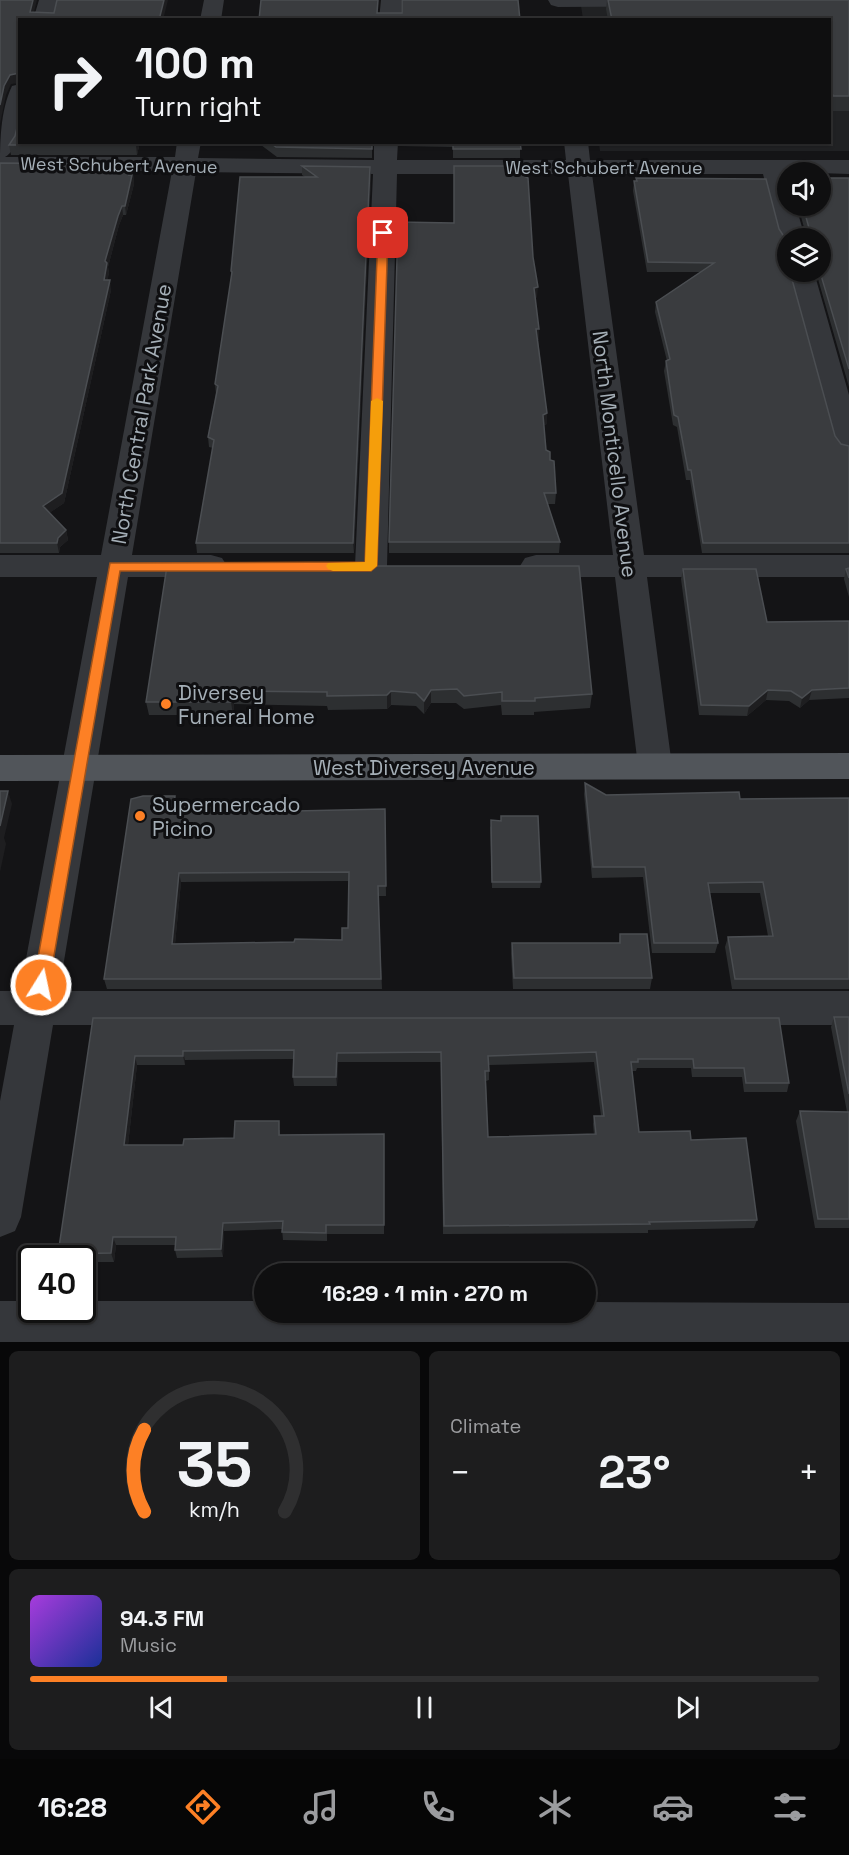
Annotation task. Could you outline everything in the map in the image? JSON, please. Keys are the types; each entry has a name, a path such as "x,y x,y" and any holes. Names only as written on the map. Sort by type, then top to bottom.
{"main road":[{"name":"West Diversey Avenue","path":"0,768 849,766"}],"street":[{"path":"44,18 49,0"},
{"path":"210,18 214,0"},
{"path":"390,18 391,0"},
{"path":"558,7 726,0"},
{"path":"0,151 18,97"},
{"name":"West Schubert Avenue","path":"0,164 187,154 223,167 386,155 577,155 773,167 849,167"},
{"name":"North Central Park Avenue","path":"0,1217 18,1008 79,768 187,154"},
{"path":"371,566 386,155"},
{"name":"North Monticello Avenue","path":"577,155 655,766"},
{"path":"773,167 789,228"},
{"path":"804,282 849,445"},
{"path":"0,566 234,566"},
{"path":"513,566 849,566"},
{"path":"18,1008 849,1008"},
{"path":"0,1323 548,1333 849,1325"}],"shaded area":[{"path":"849,0 849,151 600,151 599,144 831,144 831,18 583,18 581,6"}],"building":[{"path":"0,0 33,0 30,12 54,13 57,0 164,0 160,18 18,18 18,73 10,75 4,86 0,105"},
{"path":"261,0 378,0 377,13 402,13 402,0 518,0 520,18 259,18"},
{"path":"608,0 849,0 849,96 833,96 831,90 831,18 612,18"},
{"path":"18,124 18,144 136,144 9,145 15,136"},
{"path":"272,144 372,144 372,149 276,147"},
{"path":"453,144 520,144 521,149 453,149"},
{"path":"0,163 132,164 129,175 132,175 125,206 122,206 118,216 105,261 107,263 104,280 110,280 62,493 43,506 66,530 58,538 57,543 0,543"},
{"path":"302,166 370,167 353,543 196,543 214,440 208,437 218,386 215,384 232,272 240,177 317,177"},
{"path":"454,166 522,166 522,175 528,178 533,257 538,287 534,288 539,329 536,329 547,413 543,415 546,450 550,452 550,460 554,461 556,493 544,493 560,542 389,542 398,222 454,223"},
{"path":"636,178 766,179 779,228 777,282 793,282 835,436 841,444 849,446 849,543 703,543 691,470 688,470 678,417 674,415 666,361 670,359 656,302 714,263 648,262 634,181 637,181"},
{"path":"831,178 849,178 849,369 823,282 831,282 831,228 809,228 806,216 831,216"},
{"path":"167,566 579,566 592,694 535,698 535,701 502,701 502,692 464,696 457,689 431,690 424,701 416,693 391,691 387,695 327,696 327,692 233,691 231,702 146,702"},
{"path":"683,569 756,569 767,622 849,621 849,688 812,690 802,698 791,691 768,690 749,706 701,705"},
{"path":"585,783 606,795 739,792 740,799 849,798 849,979 735,979 728,937 773,936 763,882 708,883 718,943 654,943 645,867 593,867"},
{"path":"0,791 8,791 0,826"},
{"path":"143,796 175,796 174,807 296,808 295,811 385,809 386,886 378,886 381,979 104,979 131,799","holes":["349,872 348,928 342,928 342,940 295,939 294,942 172,944 179,873"]},
{"path":"501,816 538,816 541,882 492,882 491,820 501,821"},
{"path":"620,934 647,934 652,978 514,978 512,943 620,943"},
{"path":"834,1017 849,1017 849,1094"},
{"path":"93,1018 779,1018 789,1083 746,1083 744,1068 694,1068 693,1059 638,1059 638,1062 631,1062 639,1132 690,1131 691,1140 746,1138 757,1220 649,1222 650,1224 444,1226 441,1052 337,1053 336,1077 293,1077 294,1050 183,1051 183,1056 135,1056 124,1145 183,1145 184,1139 234,1138 235,1121 279,1121 279,1135 384,1134 384,1225 326,1225 326,1233 282,1232 283,1221 223,1223 221,1249 175,1250 176,1237 113,1237 111,1253 96,1253 96,1245 59,1245","holes":["596,1052 604,1116 594,1116 596,1134 488,1137 485,1071 489,1071 488,1056"]},
{"path":"800,1111 849,1112 849,1219 818,1219"}],"slow traffic":[{"path":"333,566 371,566 377,401"}],"place":[{"name":"Diversey Funeral Home","path":"166,704"},
{"name":"Supermercado Picino","path":"140,816"}],"route":[{"path":"41,985 114,566 371,566 383,233"}]}
